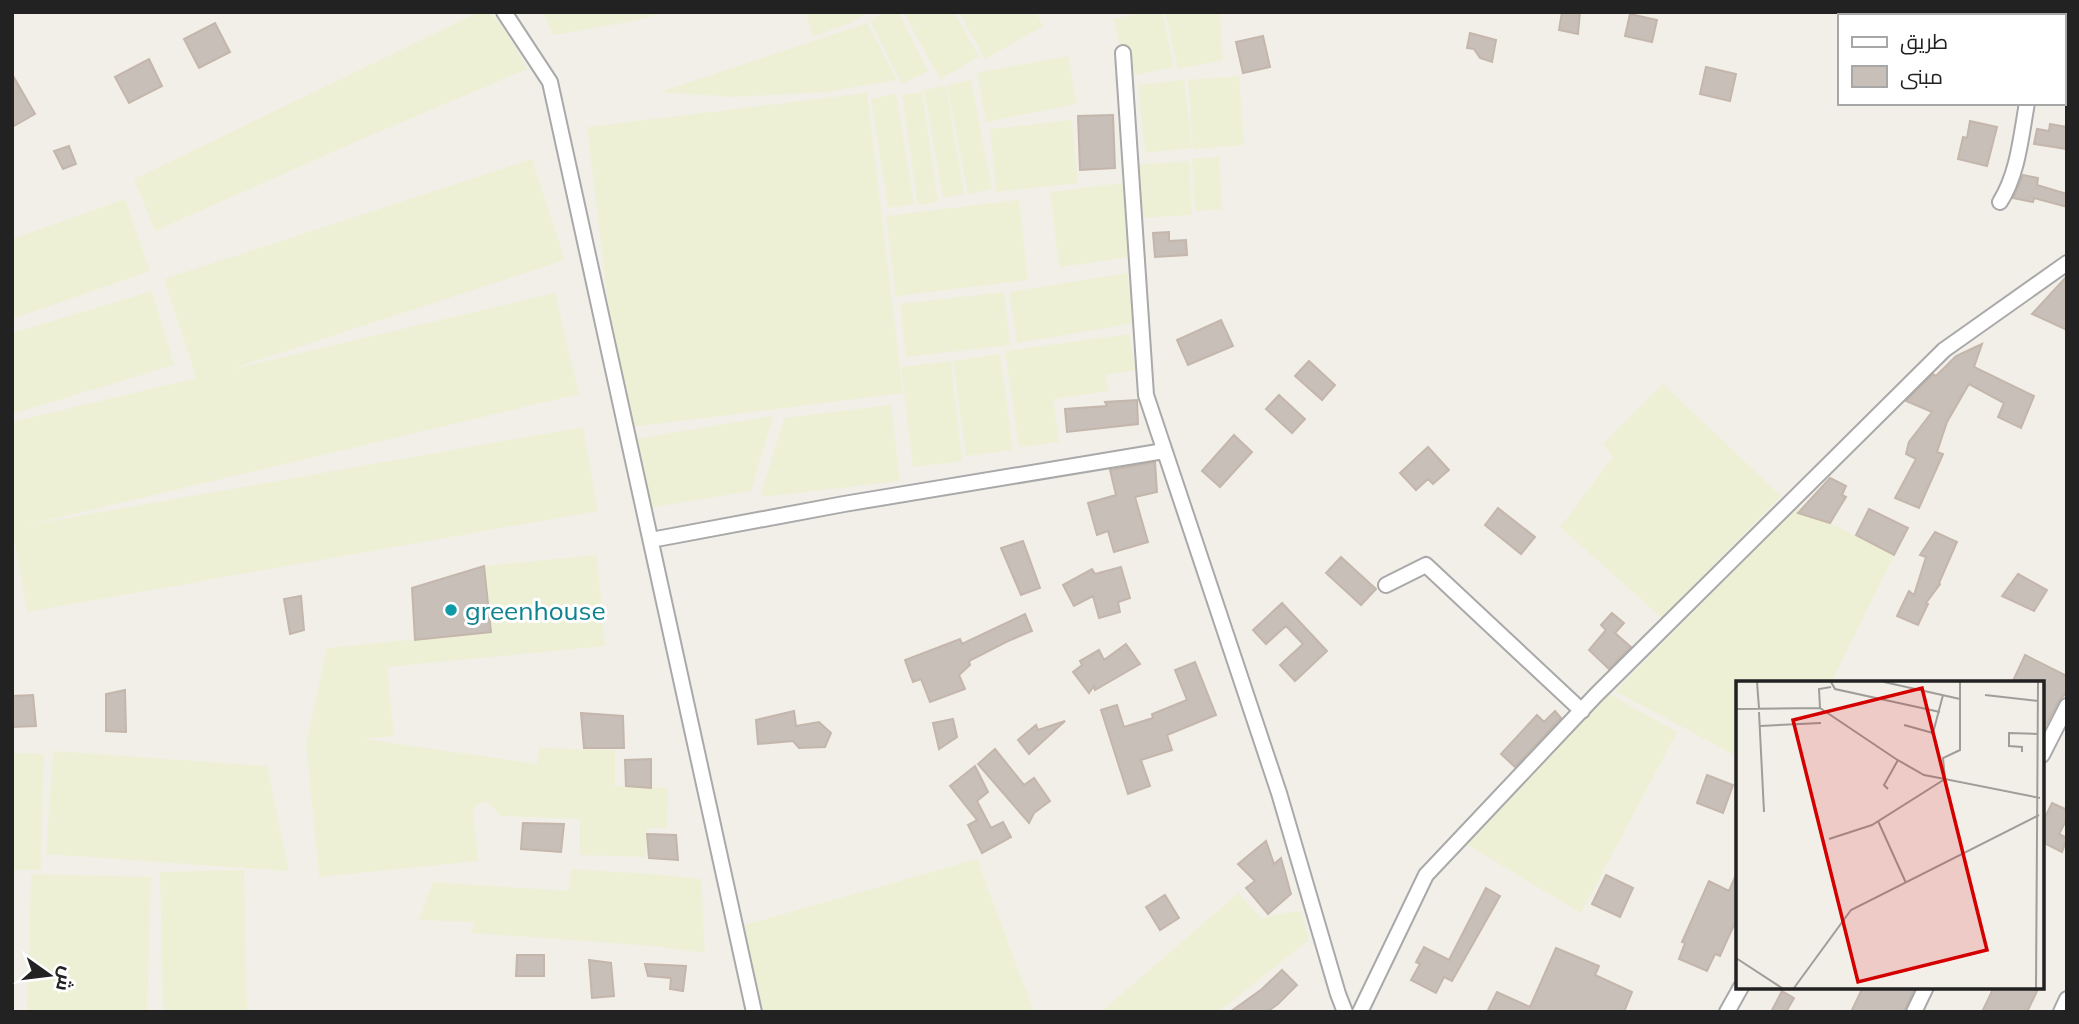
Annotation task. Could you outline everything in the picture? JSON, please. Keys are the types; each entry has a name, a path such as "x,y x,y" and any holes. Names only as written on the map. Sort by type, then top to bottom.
{"street":[{"path":"503,12 550,82 754,1012"},
{"path":"1123,53 1146,395 1279,793 1345,1012"},
{"path":"2000,202 2007,191 2014,169 2027,105"},
{"path":"1360,1012 1426,875 1582,710 1944,350 2067,262"},
{"path":"651,540 844,504 1164,451"},
{"path":"1387,585 1426,565 1582,710"},
{"path":"2044,751 2067,706"},
{"path":"1727,1012 1740,989"},
{"path":"1914,1012 1925,989"},
{"path":"2061,1012 2067,999"}],"green space":[{"path":"479,12 489,12 504,28 527,69 155,231 134,179"},
{"path":"543,12 663,12 639,20 553,35"},
{"path":"805,12 868,12 850,23 813,37"},
{"path":"886,12 898,12 928,71 902,84 870,20"},
{"path":"903,12 954,12 979,57 940,79"},
{"path":"959,12 1036,12 1043,26 985,59"},
{"path":"1146,12 1162,12 1174,67 1126,77 1114,19"},
{"path":"1165,12 1220,12 1223,60 1178,69"},
{"path":"867,23 897,80 825,92 734,97 660,92"},
{"path":"1068,56 1077,104 986,122 977,73"},
{"path":"1239,76 1244,145 1193,149 1188,80"},
{"path":"971,80 992,189 968,194 947,85"},
{"path":"1184,80 1192,148 1145,153 1138,85"},
{"path":"946,86 964,194 943,198 924,90"},
{"path":"922,92 938,202 918,205 902,95"},
{"path":"867,93 903,393 623,428 587,127"},
{"path":"896,94 914,204 888,208 871,99"},
{"path":"1072,120 1078,183 996,192 990,129"},
{"path":"1219,157 1222,209 1195,211 1192,159"},
{"path":"532,159 565,260 228,370 555,293 579,394 27,525 583,427 598,511 27,612 12,528 12,422 196,378 164,279"},
{"path":"1189,161 1192,215 1138,218 1134,165"},
{"path":"1122,183 1132,257 1059,267 1050,192"},
{"path":"125,199 150,271 12,319 12,239"},
{"path":"1019,200 1028,280 896,296 886,216"},
{"path":"1127,273 1135,323 1017,343 1009,292"},
{"path":"152,291 174,365 12,414 12,333"},
{"path":"1004,292 1010,345 906,357 900,304"},
{"path":"1129,334 1135,370 1106,375 1108,391 1053,399 1059,442 1019,447 1005,351"},
{"path":"1000,354 1013,450 966,456 953,361"},
{"path":"951,361 962,461 913,467 901,367"},
{"path":"1663,384 1781,496 1662,618 1560,527 1613,457 1603,444"},
{"path":"891,405 900,481 760,497 784,418"},
{"path":"773,416 751,491 648,508 637,439"},
{"path":"1797,507 1894,555 1832,681 1736,681 1736,756 1615,691"},
{"path":"597,555 605,646 387,667 394,736 364,739 537,764 539,748 615,750 615,786 668,788 667,828 647,828 646,857 580,855 580,819 501,816 486,801 473,807 478,861 319,877 306,744 327,648 490,632 484,566"},
{"path":"1609,694 1677,732 1581,913 1466,844"},
{"path":"53,751 267,766 289,871 46,854"},
{"path":"12,753 44,754 41,870 12,870"},
{"path":"977,859 1034,1012 764,1012 741,926"},
{"path":"571,869 701,879 705,953 653,946 472,933 473,922 419,920 433,882 568,891"},
{"path":"244,870 247,1012 163,1012 160,872"},
{"path":"31,874 151,877 147,1012 27,1012"},
{"path":"1238,893 1262,919 1301,911 1309,940 1218,1012 1101,1012"}],"building":[{"path":"1562,12 1580,12 1578,34 1559,30"},
{"path":"1630,14 1657,20 1652,42 1625,36"},
{"path":"215,23 230,52 199,68 184,39"},
{"path":"1470,33 1496,40 1492,62 1480,58 1474,49 1467,48"},
{"path":"1263,36 1270,67 1243,73 1236,42"},
{"path":"149,59 162,86 129,103 115,77"},
{"path":"1706,67 1736,74 1730,101 1700,94"},
{"path":"12,74 35,114 12,127"},
{"path":"1113,115 1115,168 1080,170 1078,116"},
{"path":"1970,121 1997,127 1987,166 1958,159 1963,137 1967,138"},
{"path":"2050,124 2067,127 2067,149 2034,144 2037,129 2049,131"},
{"path":"69,146 76,164 63,169 54,151"},
{"path":"2023,175 2038,178 2037,185 2067,194 2067,207 2034,198 2033,202 2013,198"},
{"path":"1169,232 1169,241 1186,240 1187,255 1155,257 1153,233"},
{"path":"2067,276 2067,330 2032,314"},
{"path":"1221,320 1233,346 1188,365 1177,340"},
{"path":"1982,344 1974,367 2034,396 2021,428 1998,417 2004,403 1969,384 1947,422 1937,452 1943,454 1919,508 1895,498 1916,459 1906,454 1909,442 1932,412 1906,401 1956,356"},
{"path":"1309,361 1335,385 1322,400 1295,376"},
{"path":"1279,395 1305,419 1292,433 1266,409"},
{"path":"1137,400 1138,424 1067,432 1065,409 1107,406 1105,402"},
{"path":"1234,435 1252,452 1220,487 1202,471"},
{"path":"1428,447 1449,470 1433,484 1428,479 1416,490 1400,473"},
{"path":"1155,462 1157,492 1135,497 1148,542 1114,552 1108,531 1097,535 1088,503 1116,495 1110,470"},
{"path":"1830,478 1846,486 1842,495 1846,497 1830,523 1798,513"},
{"path":"1498,508 1535,537 1521,554 1485,525"},
{"path":"1869,509 1908,528 1894,555 1856,535"},
{"path":"1935,532 1957,542 1940,584 1926,603 1928,604 1918,625 1897,616 1909,591 1914,595 1926,557 1920,555"},
{"path":"1023,541 1040,588 1021,595 1001,548"},
{"path":"1341,557 1376,589 1361,605 1326,573"},
{"name":"greenhouse","path":"484,566 491,632 415,640 412,588"},
{"path":"1121,567 1130,598 1118,602 1120,612 1099,618 1093,596 1074,606 1063,585 1092,569 1095,574"},
{"path":"2018,574 2047,590 2034,611 2002,596"},
{"path":"301,596 304,630 290,634 284,599"},
{"path":"1282,603 1327,651 1295,681 1280,665 1303,644 1286,626 1266,644 1253,630"},
{"path":"1612,613 1624,623 1615,633 1631,647 1609,669 1589,650 1606,630 1601,625"},
{"path":"1025,614 1032,631 969,661 970,665 959,675 965,689 930,702 921,679 913,682 905,660 960,639 962,644"},
{"path":"1126,644 1140,664 1095,690 1094,686 1089,693 1073,672 1082,665 1080,661 1099,650 1104,660"},
{"path":"2025,655 2067,676 2067,692 2058,702 2044,729 2044,681 2013,681"},
{"path":"1195,662 1216,715 1167,735 1172,750 1141,760 1150,786 1128,794 1101,710 1117,705 1124,727 1153,718 1152,714 1187,700 1175,670"},
{"path":"125,690 126,732 106,731 106,694"},
{"path":"33,695 36,726 12,727 12,696"},
{"path":"794,711 796,726 819,722 831,733 825,747 799,748 793,741 758,744 756,720"},
{"path":"1555,711 1561,718 1515,767 1501,754 1537,715 1544,722"},
{"path":"581,713 623,716 624,748 584,748"},
{"path":"953,719 957,737 939,749 933,723"},
{"path":"1065,721 1029,754 1018,740 1036,725 1038,730"},
{"path":"995,749 1024,785 1034,778 1050,801 1034,813 1029,823 978,764"},
{"path":"651,759 651,788 626,786 625,760"},
{"path":"975,766 988,792 977,801 991,828 1003,822 1011,837 982,853 968,825 977,820 950,786"},
{"path":"1707,775 1733,785 1723,813 1697,803"},
{"path":"2052,803 2067,810 2067,819 2059,834 2067,838 2062,852 2044,843 2044,819"},
{"path":"523,823 564,824 561,852 521,849"},
{"path":"647,834 676,835 678,860 649,858"},
{"path":"1266,841 1274,864 1281,858 1291,894 1268,914 1246,888 1255,881 1238,864"},
{"path":"1606,875 1633,888 1620,917 1592,904"},
{"path":"1736,875 1736,920 1720,956 1715,954 1707,971 1679,959 1685,943 1682,942 1709,881 1729,891"},
{"path":"1486,888 1500,896 1452,981 1444,977 1436,993 1411,980 1420,964 1416,962 1424,947 1449,960"},
{"path":"1165,895 1179,918 1160,930 1146,907"},
{"path":"1556,948 1599,966 1595,975 1632,992 1624,1012 1487,1012 1497,992 1530,1007"},
{"path":"517,955 544,955 544,976 516,976"},
{"path":"589,960 611,963 614,996 592,998"},
{"path":"645,964 686,966 683,991 670,989 671,978 648,976"},
{"path":"1282,970 1297,985 1278,1004 1267,1012 1230,1012 1262,989"},
{"path":"1862,989 1914,989 1904,1012 1851,1012"},
{"path":"1993,989 2038,989 2027,1012 1982,1012"},
{"path":"1782,991 1794,998 1786,1012 1771,1012"}],"place":[{"name":"greenhouse","path":"451,610"}]}
